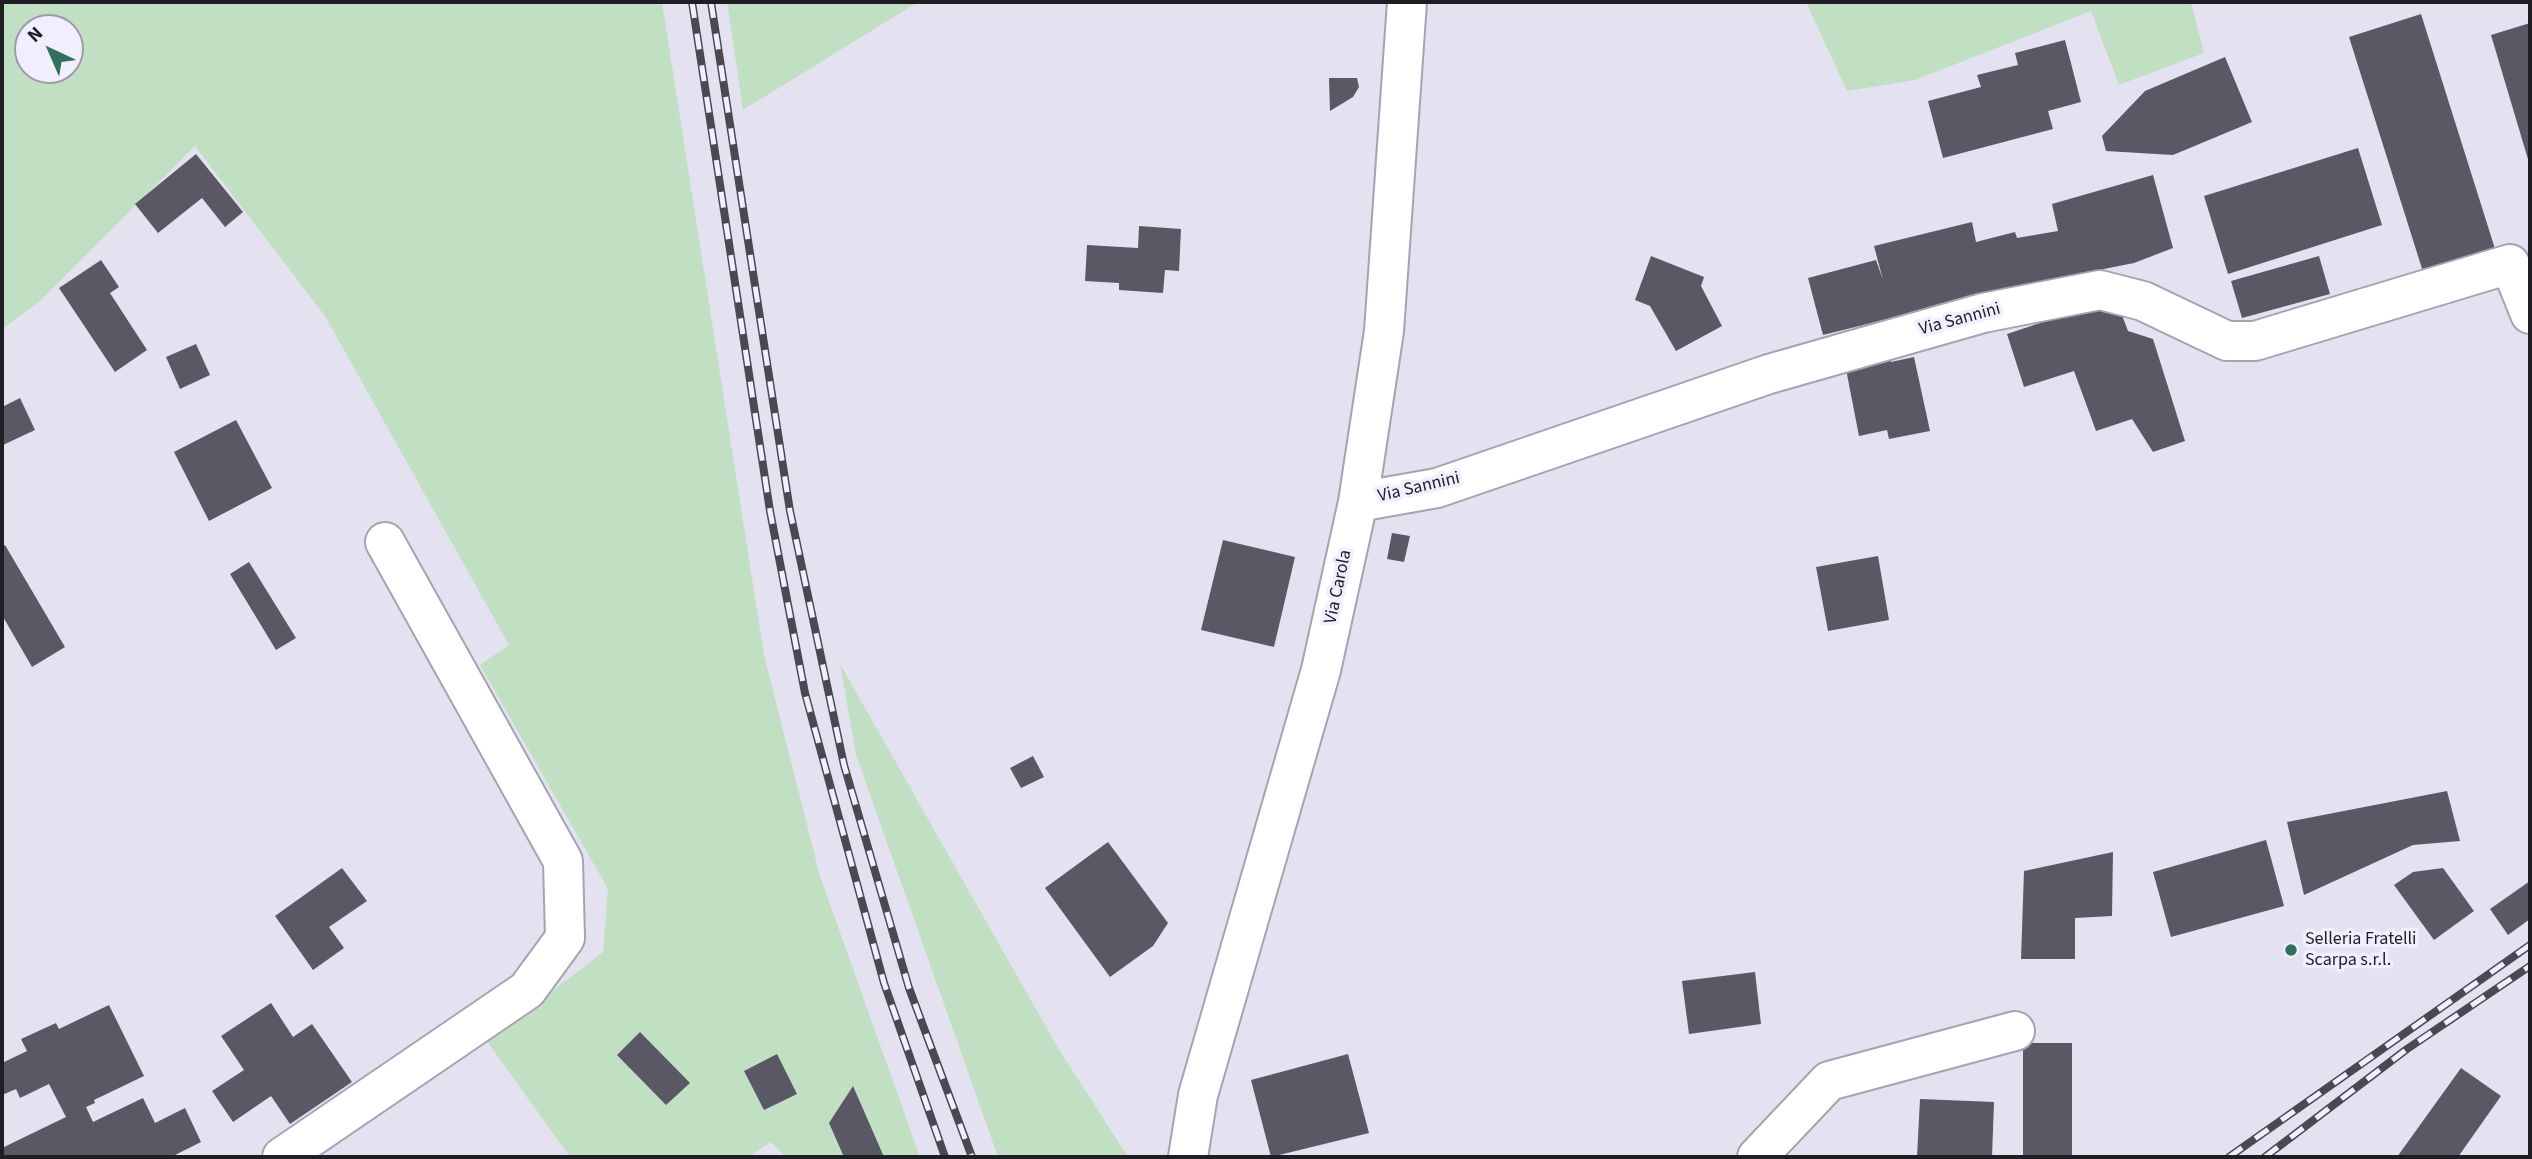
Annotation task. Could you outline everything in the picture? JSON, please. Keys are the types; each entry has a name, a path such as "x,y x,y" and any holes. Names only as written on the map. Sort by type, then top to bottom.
{"street":[{"name":"Via Carola","path":"1188,1157 1198,1095 1321,670 1358,502 1384,331 1407,2"},
{"name":"Via Sannini","path":"1358,502 1437,488 1796,366 1983,313 2100,290 2143,300 2227,341 2255,341 2510,264 2530,314"},
{"path":"282,1157 527,990 565,938 563,861 385,542"},
{"path":"1757,1157 1829,1080 2015,1031"}],"green space":[{"path":"2,2 662,2 764,655 820,876 920,1157 786,1157 771,1142 748,1157 570,1157 484,1037 538,1002 603,952 608,889 480,665 509,645 325,316 195,146 39,302 2,329"},
{"path":"727,2 918,2 743,110"},
{"path":"1806,2 2191,2 2204,53 2119,85 2091,11 1915,80 1847,91"},
{"path":"840,664 1058,1048 1128,1157 998,1157 856,755"}],"building":[{"path":"2421,14 2496,252 2424,275 2349,37"},
{"path":"2530,23 2530,166 2491,35"},
{"path":"2065,40 2081,102 2048,111 2053,129 1943,158 1928,101 1981,87 1977,75 2018,65 2015,53"},
{"path":"2225,57 2252,122 2173,155 2106,151 2102,136 2145,91"},
{"path":"1329,78 1357,78 1359,87 1353,97 1330,111"},
{"path":"2358,148 2382,225 2228,274 2204,196"},
{"path":"196,154 243,212 225,227 202,198 158,233 135,204"},
{"path":"2153,175 2173,248 2134,263 2028,284 1823,335 1808,278 1876,260 1883,280 1874,246 1972,222 1976,242 2015,232 2017,238 2058,231 2052,204"},
{"path":"1139,226 1181,229 1179,271 1165,270 1163,293 1119,290 1119,283 1085,281 1087,245 1138,248"},
{"path":"1651,256 1704,277 1701,286 1722,326 1676,351 1650,306 1635,300"},
{"path":"2319,256 2330,294 2242,318 2231,281"},
{"path":"101,260 119,287 110,293 147,350 115,372 59,288"},
{"path":"2117,302 2128,331 2153,339 2185,441 2153,452 2132,419 2096,431 2074,371 2024,387 2007,334 2070,313"},
{"path":"196,344 210,375 180,389 166,357"},
{"path":"1889,348 1891,362 1914,357 1930,431 1889,439 1887,430 1859,436 1844,359"},
{"path":"20,398 35,430 3,445 2,407"},
{"path":"236,420 272,488 209,521 174,452"},
{"path":"1392,533 1410,536 1404,562 1387,559"},
{"path":"1223,540 1295,557 1274,647 1201,630"},
{"path":"5,545 65,647 32,667 2,615 2,547"},
{"path":"1878,556 1889,620 1828,631 1816,567"},
{"path":"249,562 296,638 276,650 230,574"},
{"path":"1033,756 1044,777 1021,788 1010,768"},
{"path":"2447,791 2460,841 2413,845 2304,895 2287,822"},
{"path":"2266,840 2284,906 2171,937 2153,872"},
{"path":"1108,842 1168,923 1153,946 1110,977 1045,888"},
{"path":"2113,852 2112,916 2075,918 2075,959 2021,959 2024,871"},
{"path":"342,868 367,901 329,927 344,948 313,970 275,916"},
{"path":"2443,868 2474,911 2434,940 2394,885 2413,872"},
{"path":"2530,881 2530,919 2508,935 2490,909"},
{"path":"1755,972 1761,1024 1689,1034 1682,981"},
{"path":"271,1003 293,1037 312,1024 352,1082 290,1124 271,1096 233,1122 212,1091 244,1070 221,1036"},
{"path":"109,1005 144,1076 94,1100 95,1103 86,1107 93,1122 143,1098 155,1123 185,1108 201,1142 171,1157 2,1157 2,1148 66,1117 49,1084 20,1098 16,1089 2,1095 2,1063 27,1051 21,1039 56,1023 59,1029"},
{"path":"640,1032 690,1083 666,1105 617,1055"},
{"path":"2023,1043 2072,1043 2072,1157 2023,1157"},
{"path":"777,1054 797,1094 764,1110 744,1071"},
{"path":"1348,1054 1369,1133 1271,1157 1251,1080"},
{"path":"2461,1068 2501,1096 2458,1157 2397,1157"},
{"path":"853,1086 884,1157 844,1157 829,1123"},
{"path":"1920,1099 1994,1102 1992,1157 1917,1157"}],"railway":[{"path":"692,2 770,511 805,693 884,983 945,1157"},
{"path":"711,2 790,511 844,765 909,988 972,1157"},
{"path":"2229,1157 2530,945"},
{"path":"2265,1157 2407,1049 2530,966"}],"place":[{"name":"Selleria Fratelli Scarpa s.r.l.","path":"2291,950"}]}
